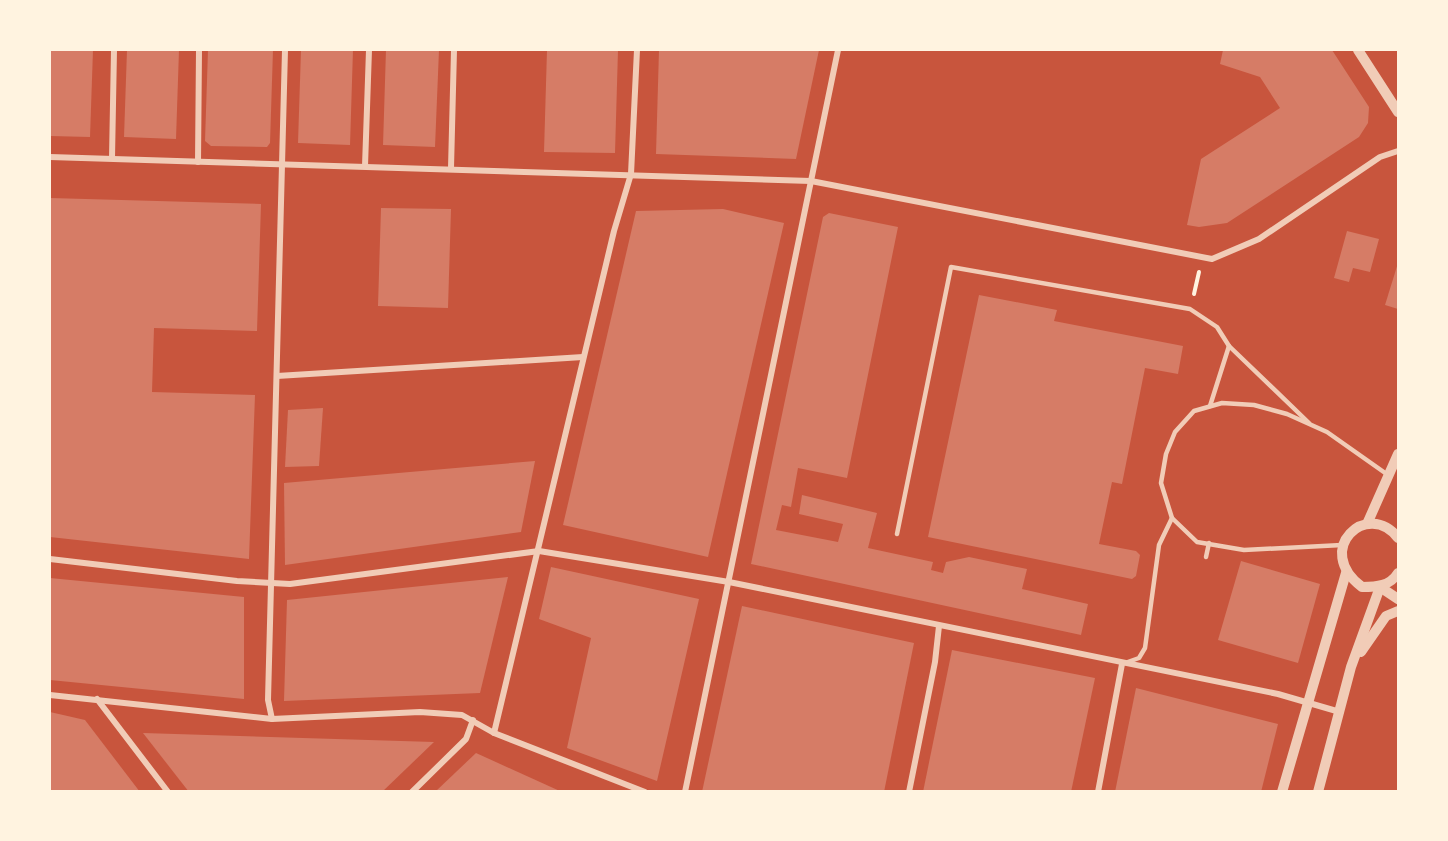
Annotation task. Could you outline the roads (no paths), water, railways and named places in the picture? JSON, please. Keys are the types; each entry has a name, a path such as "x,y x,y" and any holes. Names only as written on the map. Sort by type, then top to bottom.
{"street":[{"path":"112,158 114,50"},
{"path":"198,162 199,50"},
{"path":"272,719 268,700 273,584 285,50"},
{"path":"365,166 369,50"},
{"path":"451,168 454,50"},
{"path":"494,733 539,551 583,357 631,174 637,50"},
{"path":"685,792 838,50"},
{"path":"1358,50 1398,112"},
{"path":"50,157 811,181 1212,260 1259,239 1380,157 1398,151"},
{"path":"277,376 583,357"},
{"path":"1367,524 1398,454"},
{"path":"1398,536 1384,526 1367,524 1356,528 1348,535 1343,545 1342,560 1346,573 1362,587 1380,587 1394,579 1398,573"},
{"path":"50,559 290,584 539,551 729,582 1278,694 1340,712"},
{"path":"1282,792 1346,573"},
{"path":"1380,587 1398,599"},
{"path":"1318,792 1350,667 1380,587"},
{"path":"1350,667 1386,616 1398,611"},
{"path":"909,792 935,662 939,626"},
{"path":"1098,792 1122,664"},
{"path":"50,695 272,719 420,712 462,715 494,733 634,790 645,792"},
{"path":"97,699 168,792"},
{"path":"412,792 466,739 473,720"}],"lane":[{"path":"897,534 951,267 1190,309 1217,327 1229,346 1309,423"},
{"path":"1210,406 1229,346"},
{"path":"1343,545 1244,550 1197,542 1172,518 1161,483 1166,453 1175,432 1194,411 1222,403 1254,405 1287,414 1327,432 1388,475"},
{"path":"1122,664 1139,658 1145,648 1159,545 1172,518"},
{"path":"1206,556 1209,543"}]}
